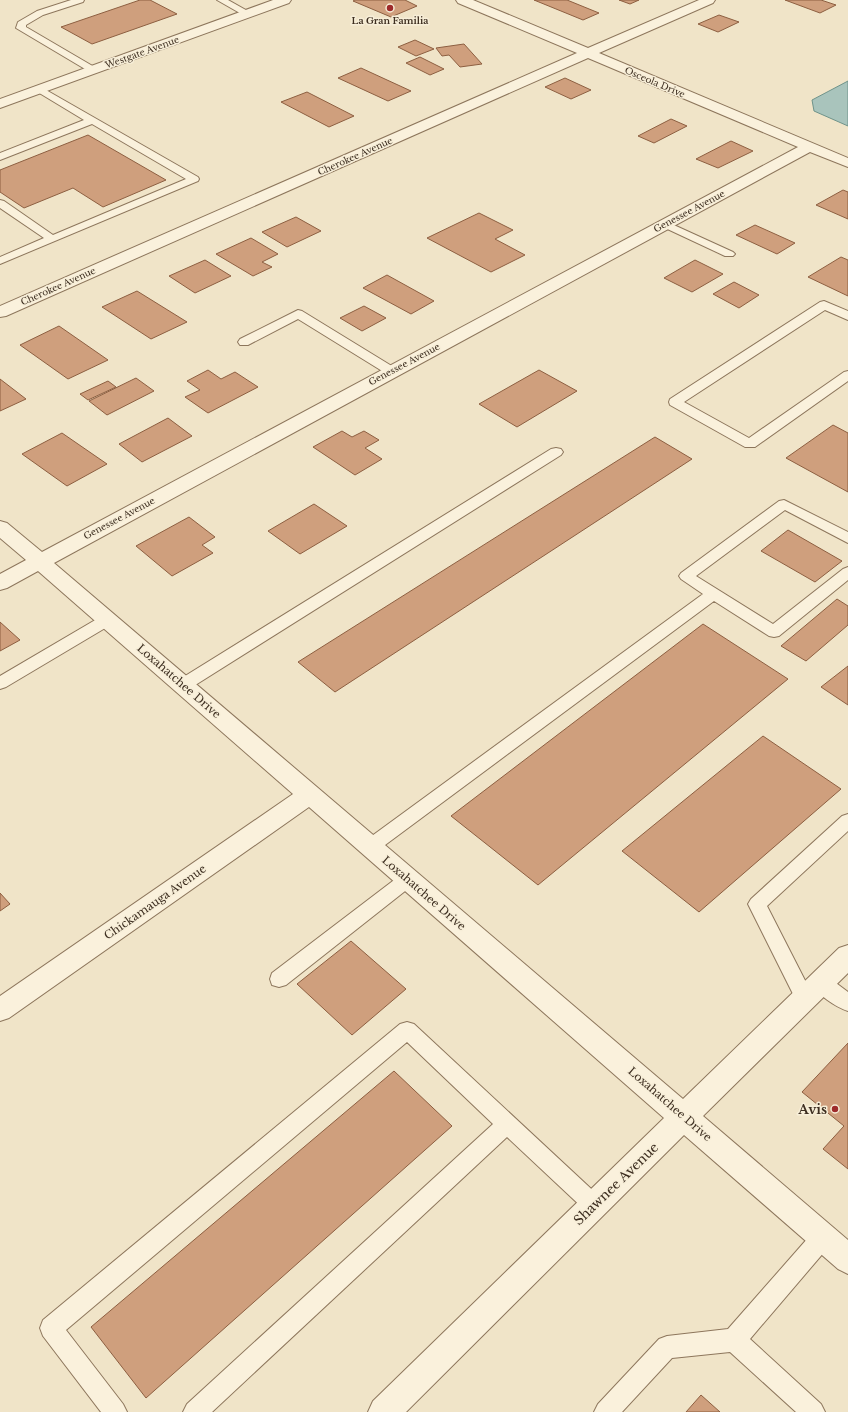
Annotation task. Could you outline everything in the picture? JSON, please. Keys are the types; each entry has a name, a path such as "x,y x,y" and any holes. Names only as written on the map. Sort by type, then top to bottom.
{"street":[{"name":"Westgate Avenue","path":"0,104 285,0"},
{"name":"Osceola Drive","path":"462,0 848,163"},
{"name":"Cherokee Avenue","path":"0,312 709,0"},
{"name":"Genessee Avenue","path":"0,583 808,146"},
{"name":"Loxahatchee Drive","path":"0,528 371,846 848,1259"},
{"name":"Chickamauga Avenue","path":"0,1010 310,794"},
{"name":"Shawnee Avenue","path":"384,1412 848,956"}],"lane":[{"path":"80,0 40,14 21,24 21,28 93,70"},
{"path":"221,0 248,14"},
{"path":"0,261 194,179 39,90"},
{"path":"0,156 92,120"},
{"path":"0,203 52,239"},
{"path":"665,224 729,254"},
{"path":"848,316 824,305 675,402 750,444 848,375"},
{"path":"244,342 298,314 391,371"},
{"path":"183,685 556,452"},
{"path":"848,538 784,504 686,576 774,632 848,572"},
{"path":"371,846 713,594"},
{"path":"0,683 107,620"},
{"path":"848,821 757,904 813,990 848,1003"},
{"path":"279,979 408,878"},
{"path":"115,1412 51,1328 407,1030 594,1205"},
{"path":"195,1412 507,1124"},
{"path":"606,1412 667,1347 734,1340 823,1237"},
{"path":"734,1340 813,1412"}],"water":[{"path":"848,81 848,126 814,111 812,100"}],"building":[{"path":"140,0 150,0 177,14 92,44 61,27"},
{"name":"La Gran Familia","path":"405,0 417,6 391,17 353,1"},
{"path":"534,0 567,0 599,13 583,20"},
{"path":"619,0 639,0 630,4"},
{"path":"785,0 821,0 836,5 820,13"},
{"path":"719,15 739,22 718,32 698,24"},
{"path":"415,40 434,49 416,56 398,47"},
{"path":"464,44 482,64 460,67 449,55 442,56 436,48"},
{"path":"420,57 444,69 430,75 406,63"},
{"path":"361,68 411,91 388,101 338,78"},
{"path":"565,78 591,90 571,99 545,87"},
{"path":"307,92 354,116 329,127 281,102"},
{"path":"671,119 687,126 654,143 638,136"},
{"path":"88,135 166,180 103,207 73,188 24,208 0,192 0,170"},
{"path":"731,141 753,151 718,168 696,159"},
{"path":"843,190 848,192 848,219 816,205"},
{"path":"479,213 513,230 495,239 525,255 491,272 427,238"},
{"path":"296,217 321,231 287,247 262,232"},
{"path":"755,225 795,243 777,254 736,235"},
{"path":"251,238 278,254 262,262 272,267 253,276 216,254"},
{"path":"841,257 848,260 848,296 808,277"},
{"path":"205,260 231,276 195,293 169,276"},
{"path":"695,260 723,274 692,292 664,278"},
{"path":"387,275 434,301 411,314 363,288"},
{"path":"734,282 759,295 739,308 713,294"},
{"path":"137,291 187,322 151,339 102,307"},
{"path":"364,306 386,318 362,331 340,318"},
{"path":"59,326 108,360 68,379 20,345"},
{"path":"208,370 221,379 235,372 258,387 208,413 185,397 200,390 187,381"},
{"path":"539,370 577,391 517,427 479,404"},
{"path":"136,378 154,391 107,415 89,401"},
{"path":"0,379 26,399 0,411"},
{"path":"108,381 116,387 88,400 80,394"},
{"path":"168,418 192,436 142,462 119,444"},
{"path":"833,425 848,433 848,492 786,458"},
{"path":"342,431 352,437 364,431 379,440 365,448 382,459 355,475 313,447"},
{"path":"62,433 107,464 67,486 22,454"},
{"path":"655,437 692,459 335,692 298,662"},
{"path":"314,504 347,526 300,554 268,531"},
{"path":"189,517 215,537 202,545 213,553 172,576 136,546"},
{"path":"788,530 842,561 815,582 761,551"},
{"path":"837,599 848,606 848,625 806,661 781,646"},
{"path":"0,622 20,640 0,651"},
{"path":"703,624 788,679 538,885 451,816"},
{"path":"848,666 848,705 821,687"},
{"path":"763,736 841,789 699,912 622,851"},
{"path":"0,893 10,904 0,911"},
{"path":"351,941 406,989 352,1035 297,984"},
{"name":"Avis","path":"848,1043 848,1169 823,1149 844,1126 802,1092"},
{"path":"394,1071 452,1126 146,1398 91,1327"},
{"path":"701,1395 720,1412 686,1412"}],"place":[{"name":"La Gran Familia","path":"390,8"},
{"name":"Avis","path":"835,1109"}]}
